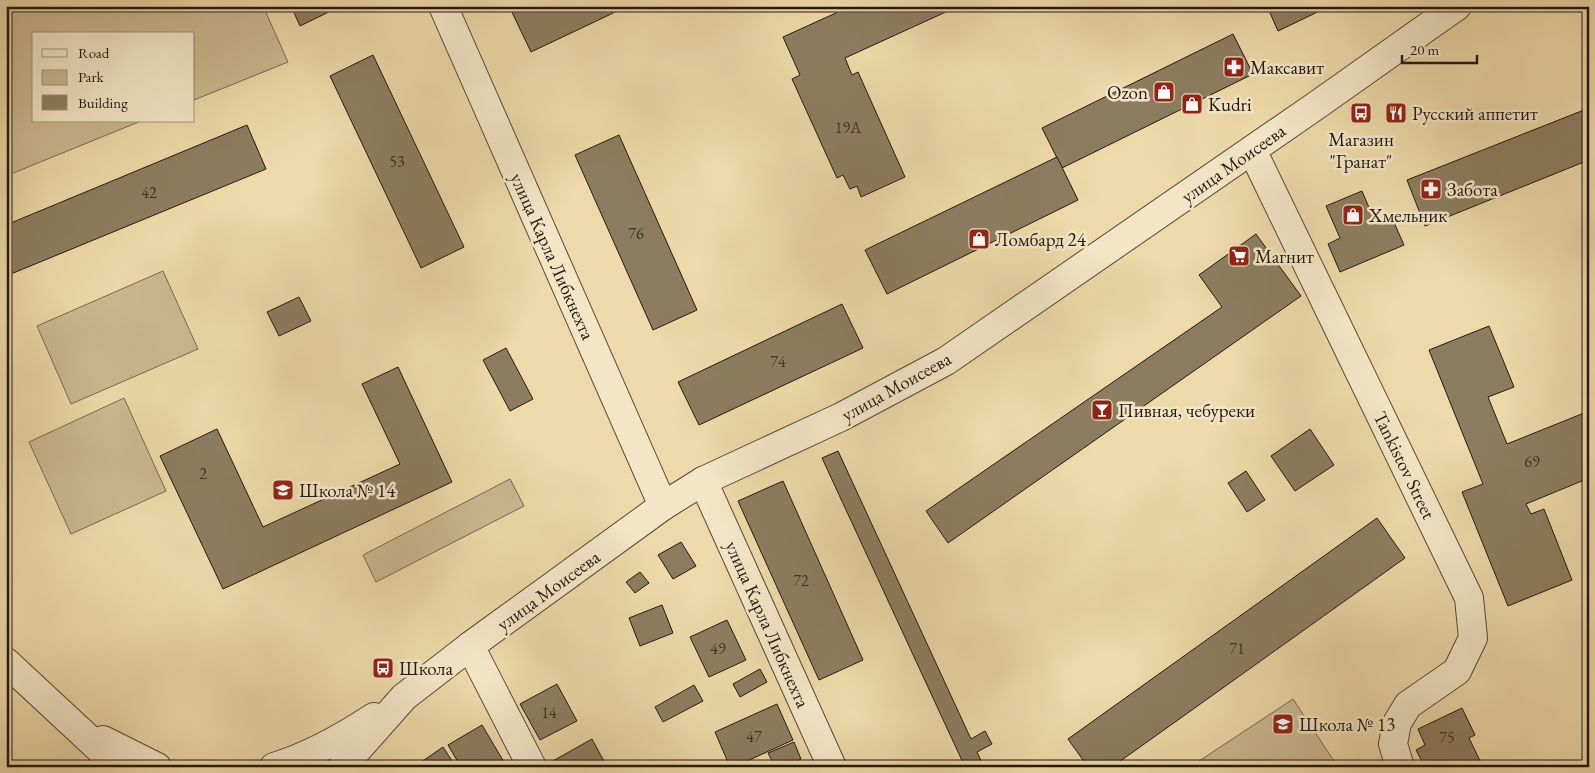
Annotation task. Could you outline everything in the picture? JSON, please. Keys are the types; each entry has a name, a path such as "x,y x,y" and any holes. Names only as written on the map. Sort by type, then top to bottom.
{"street":[{"name":"улица Карла Либкнехта","path":"443,6 663,506"},
{"name":"улица Моисеева","path":"342,767 404,697 470,646 663,506 703,481 841,417 946,361 1457,6"},
{"name":"Tankistov Street","path":"1252,150 1469,598 1473,638 1457,671 1408,705 1397,724 1393,744 1400,767"},
{"name":"улица Карла Либкнехта","path":"703,481 832,767"},
{"path":"470,646 532,767"},
{"path":"6,662 119,767"},
{"path":"274,767 297,760 346,735 404,697"},
{"path":"75,726 157,767"}],"green space":[{"path":"6,6 263,6 288,62 195,100 195,32 32,32 32,122 139,122 6,176"},
{"path":"163,271 198,349 71,404 37,326"},
{"path":"124,398 166,491 71,534 29,442"},
{"path":"510,479 524,506 376,582 363,555"},
{"name":"Школа № 13","path":"1293,699 1338,767 1190,767"}],"building":[{"path":"291,6 341,6 300,26"},
{"path":"509,6 628,6 531,52"},
{"path":"837,6 959,6 845,58 852,75 858,72 905,177 861,197 857,186 850,189 843,175 837,178 792,79 800,75 783,37 838,12"},
{"path":"1267,6 1330,6 1278,31"},
{"path":"1233,34 1253,74 1062,168 1042,128"},
{"path":"373,55 464,247 421,268 330,76"},
{"path":"1589,108 1589,160 1425,226 1407,180"},
{"path":"247,125 266,169 6,276 6,225"},
{"path":"619,135 697,310 653,330 575,155"},
{"path":"1057,157 1078,200 887,294 865,250"},
{"path":"1362,191 1376,224 1392,218 1404,245 1340,272 1328,244 1340,238 1326,206"},
{"path":"1256,234 1301,296 948,543 926,511 1222,307 1199,275"},
{"path":"299,297 311,321 279,336 267,312"},
{"path":"842,304 863,348 699,425 678,382"},
{"path":"1489,326 1514,387 1488,397 1507,444 1589,411 1589,478 1526,504 1531,514 1544,509 1572,580 1508,606 1462,492 1483,484 1429,350"},
{"path":"506,348 533,399 510,411 483,360"},
{"path":"398,367 452,482 223,589 160,456 217,429 263,527 400,464 362,384"},
{"path":"1310,429 1334,465 1295,491 1271,456"},
{"path":"838,451 971,739 985,731 992,744 977,752 984,767 965,767 822,458"},
{"path":"1246,471 1265,500 1247,512 1228,483"},
{"path":"783,481 863,660 819,680 738,501"},
{"path":"1377,518 1405,558 1112,767 1088,767 1068,739"},
{"path":"681,542 696,566 673,579 658,555"},
{"path":"640,572 649,583 635,593 626,582"},
{"path":"662,605 673,633 640,646 629,618"},
{"path":"727,620 746,660 709,677 690,637"},
{"path":"760,669 767,682 740,697 733,684"},
{"path":"557,684 577,721 540,740 520,704"},
{"path":"694,685 703,701 663,722 655,707"},
{"path":"777,704 793,740 734,767 730,767 715,732"},
{"path":"1462,708 1475,735 1469,738 1483,767 1425,767 1416,750 1425,745 1418,729"},
{"path":"482,725 507,767 461,767 448,745"},
{"path":"592,739 607,767 553,767 551,762"},
{"path":"794,742 801,759 784,767 775,767 768,753"},
{"path":"443,747 456,767 414,767"}],"place":[{"name":"Максавит","path":"1234,67"},
{"name":"Ozon","path":"1164,92"},
{"name":"Kudri","path":"1192,104"},
{"name":"Магазин \"Гранат\"","path":"1361,113"},
{"name":"Русский аппетит","path":"1396,113"},
{"name":"Забота","path":"1431,189"},
{"name":"Хмельник","path":"1353,215"},
{"name":"Ломбард 24","path":"979,239"},
{"name":"Магнит","path":"1239,256"},
{"name":"Пивная, чебуреки","path":"1102,410"},
{"name":"Школа № 14","path":"283,490"},
{"name":"Школа","path":"383,668"},
{"name":"Школа № 13","path":"1283,724"}]}
